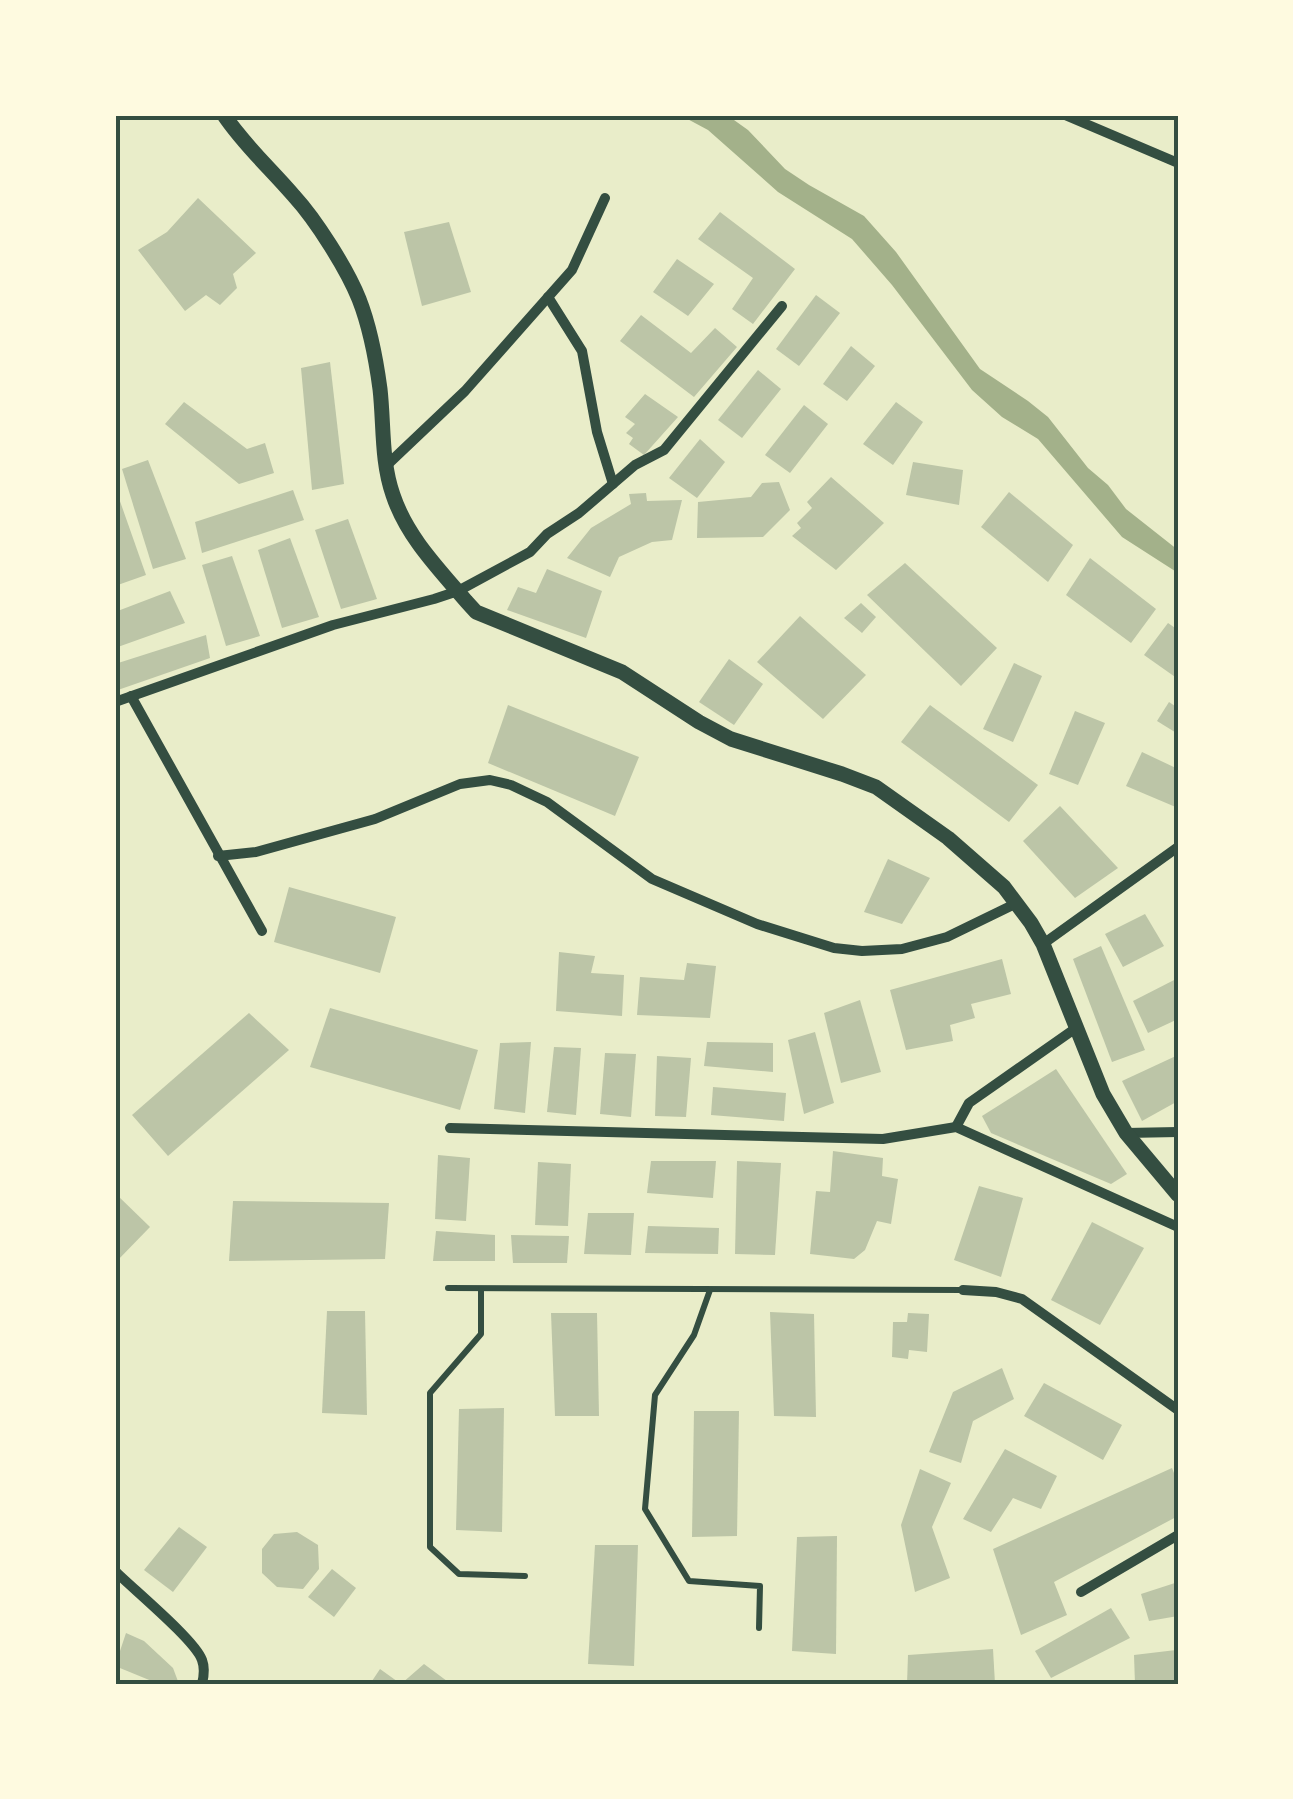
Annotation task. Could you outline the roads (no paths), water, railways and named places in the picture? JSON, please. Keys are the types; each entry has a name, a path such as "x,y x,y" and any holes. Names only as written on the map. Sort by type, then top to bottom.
{"street":[{"path":"224,115 248,147 297,198 346,271 360,302 373,352 393,495 410,532 476,612 622,672 730,739 876,788 948,838 1018,903 1043,944 1103,1094 1126,1133 1178,1195"},
{"path":"1065,115 1178,163"},
{"path":"386,465 465,391 572,270 606,198"},
{"path":"548,298 582,351 596,432 613,484"},
{"path":"115,702 332,626 458,591 530,552 547,534 579,513 635,465 664,450 782,306"},
{"path":"131,696 262,931"},
{"path":"218,856 256,852 375,819 460,784 490,780 548,802 652,879 756,924 834,948 902,949 947,936 1018,903"},
{"path":"1043,944 1178,847"},
{"path":"956,1128 969,1103 1076,1028"},
{"path":"450,1128 883,1140 956,1128 1178,1227"},
{"path":"1126,1133 1178,1132"},
{"path":"962,1290 996,1292 1022,1299 1178,1410"},
{"path":"1081,1592 1178,1535"},
{"path":"115,1572 190,1642 202,1658 202,1684"}],"lane":[{"path":"448,1288 962,1290"},
{"path":"481,1289 481,1334 430,1393 430,1546 460,1574 525,1576"},
{"path":"710,1290 694,1335 656,1396 646,1509 690,1582 760,1586 759,1628"}]}
